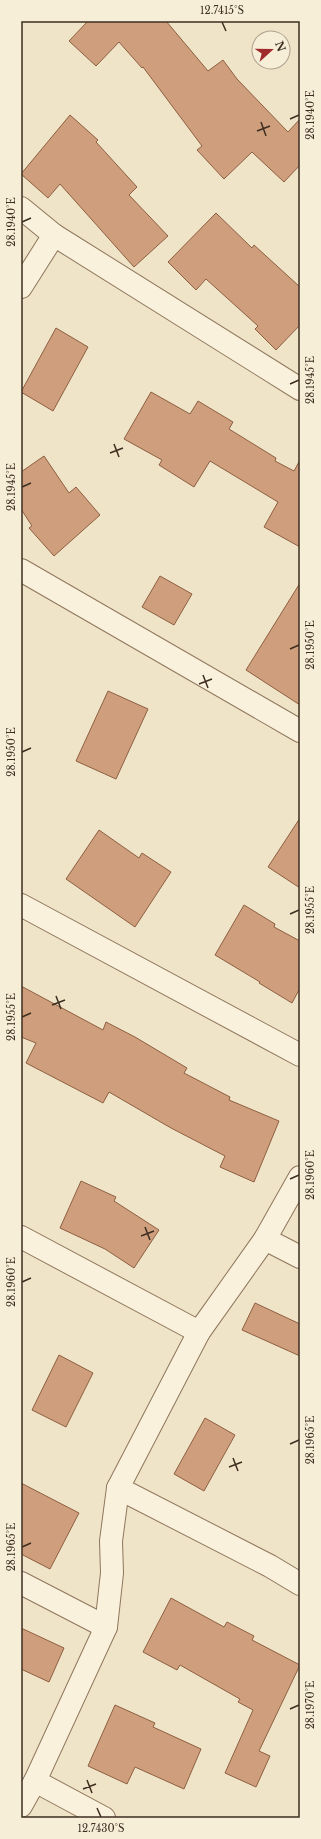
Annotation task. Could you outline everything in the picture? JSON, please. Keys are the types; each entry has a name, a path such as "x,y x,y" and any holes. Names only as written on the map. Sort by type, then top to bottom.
{"street":[{"path":"21,208 54,235 300,389"},
{"path":"21,287 54,235"},
{"path":"21,570 300,731"},
{"path":"21,905 300,1055"},
{"path":"21,1806 35,1781 106,1627 112,1573 112,1540 118,1488 199,1332 265,1239 300,1177"},
{"path":"21,1236 199,1332"},
{"path":"265,1239 300,1257"},
{"path":"118,1488 270,1566 300,1584"},
{"path":"21,1583 106,1627"},
{"path":"35,1781 104,1818"}],"building":[{"path":"88,21 166,21 208,71 223,60 237,79 288,132 300,119 300,165 284,182 252,152 224,179 197,150 202,146 143,67 142,68 119,42 96,66 69,41"},
{"path":"70,115 98,140 96,142 137,187 129,195 168,236 134,267 60,184 48,198 21,174"},
{"path":"216,213 252,248 254,245 300,287 300,325 276,350 255,329 258,326 206,279 196,290 168,262"},
{"path":"56,328 88,347 53,411 21,392"},
{"path":"151,392 190,414 198,401 233,422 229,429 276,458 275,461 294,471 300,460 300,547 264,527 278,502 210,461 194,487 159,465 162,460 124,439"},
{"path":"44,456 69,493 76,487 100,515 54,556 29,528 32,526 21,509 21,472"},
{"path":"160,576 192,594 174,625 142,607"},
{"path":"300,583 300,705 246,670"},
{"path":"108,691 148,709 116,779 76,761"},
{"path":"300,818 300,888 268,867"},
{"path":"99,830 139,858 142,853 171,872 135,927 66,879"},
{"path":"244,905 275,924 274,927 300,941 300,988 292,1003 215,955"},
{"path":"21,986 103,1030 106,1022 135,1037 187,1068 184,1073 230,1097 229,1100 279,1121 254,1182 220,1167 225,1156 171,1128 109,1092 103,1103 26,1063 36,1043 21,1037"},
{"path":"81,1181 116,1197 114,1201 159,1230 134,1268 105,1249 60,1228"},
{"path":"255,1303 300,1324 300,1356 242,1330"},
{"path":"59,1355 93,1373 66,1427 32,1410"},
{"path":"205,1418 235,1435 204,1491 174,1474"},
{"path":"21,1483 79,1513 50,1569 21,1554"},
{"path":"171,1598 224,1627 227,1622 254,1636 252,1640 300,1665 259,1751 270,1756 256,1787 225,1773 253,1710 238,1702 240,1699 180,1665 177,1670 143,1652"},
{"path":"21,1628 64,1648 49,1682 21,1669"},
{"path":"115,1705 155,1723 153,1727 201,1749 184,1789 135,1767 127,1784 88,1766"}]}
